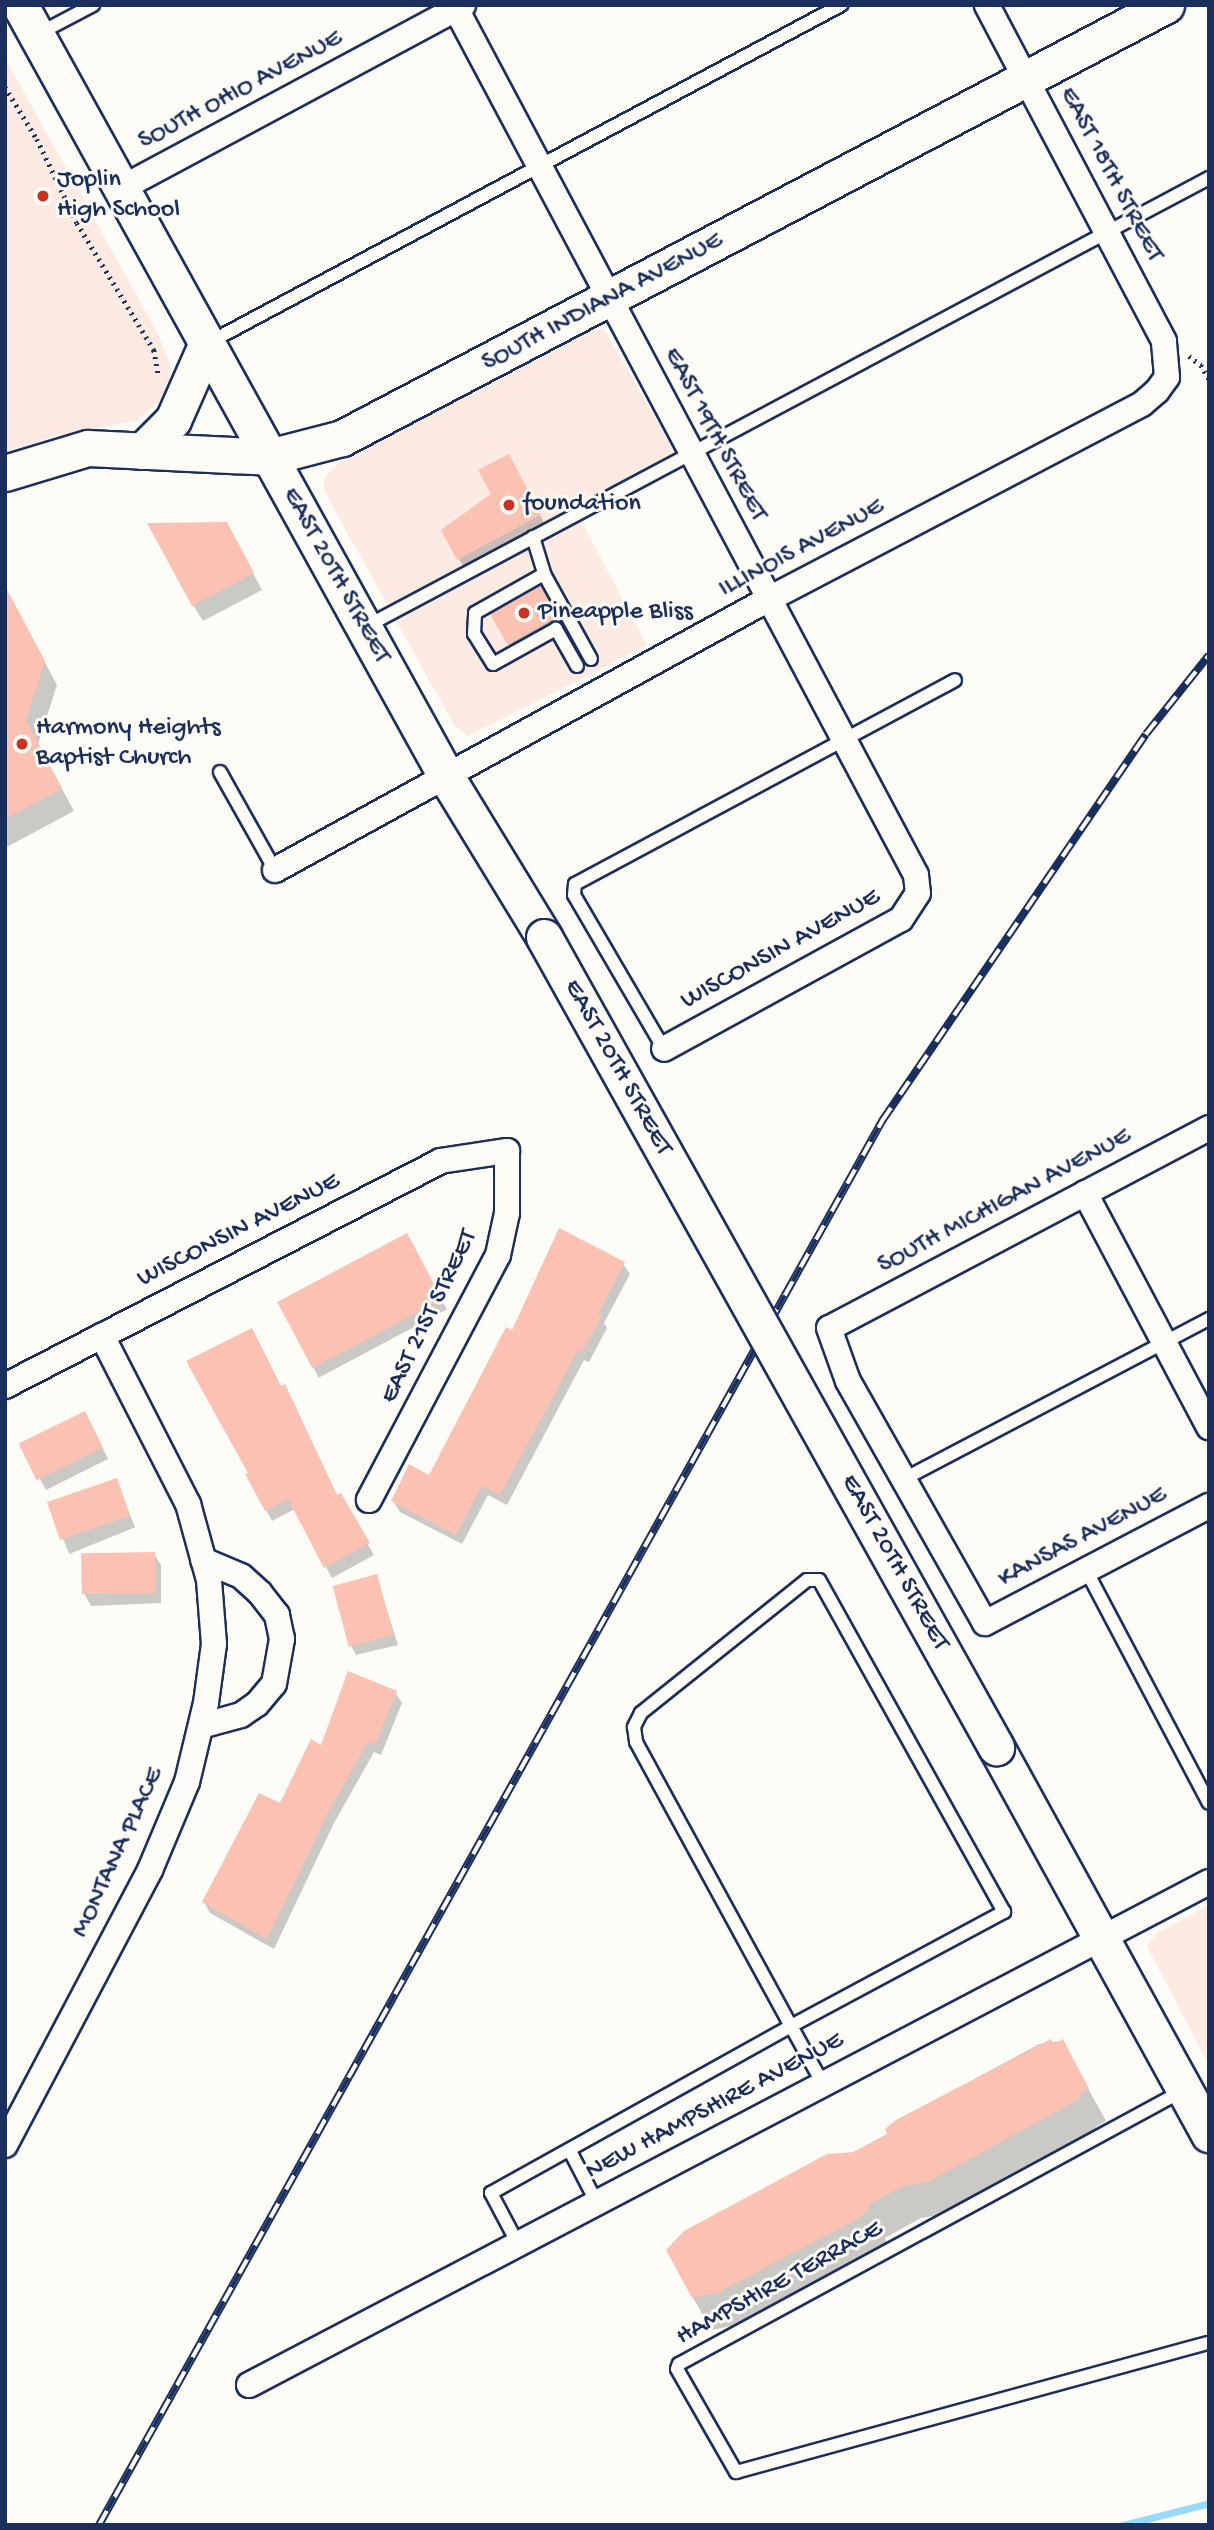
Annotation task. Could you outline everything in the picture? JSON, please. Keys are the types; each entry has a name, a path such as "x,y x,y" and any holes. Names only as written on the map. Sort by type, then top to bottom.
{"main road":[{"name":"SOUTH INDIANA AVENUE","path":"5,473 88,448 269,457 342,438 1166,5"},
{"name":"EAST 20TH STREET","path":"28,20 363,628 447,778 544,937 1209,2134"},
{"path":"142,451 173,420 207,343"}],"street":[{"name":"EAST 18TH STREET","path":"987,5 1164,341 1167,376"},
{"name":"EAST 19TH STREET","path":"458,6 608,300 767,600 910,858 918,893"},
{"name":"SOUTH OHIO AVENUE","path":"121,188 458,6"},
{"name":"ILLINOIS AVENUE","path":"275,870 767,600 1142,404 1167,376"},
{"name":"WISCONSIN AVENUE","path":"664,1049 901,919 918,893"},
{"name":"SOUTH MICHIGAN AVENUE","path":"902,1480 848,1381 829,1328 1209,1128"},
{"name":"WISCONSIN AVENUE","path":"5,1386 440,1161 508,1151"},
{"name":"EAST 21ST STREET","path":"369,1500 498,1255 507,1213 508,1151"},
{"path":"1085,1194 1209,1427"},
{"name":"MONTANA PLACE","path":"5,2145 150,1870 187,1782 201,1726 214,1644 203,1560 188,1504 102,1336"},
{"name":"KANSAS AVENUE","path":"902,1480 985,1623 1209,1506"},
{"path":"201,1726 241,1715 257,1704 274,1684 282,1639 277,1615 260,1593 241,1576 203,1560"},
{"name":"NEW HAMPSHIRE AVENUE","path":"249,2385 1209,1882"}],"lane":[{"path":"28,20 93,5"},
{"path":"207,343 841,5"},
{"path":"363,628 1209,178"},
{"path":"533,537 544,574 591,659"},
{"path":"544,574 480,607 475,613 474,634 493,664 571,621"},
{"path":"556,629 577,666"},
{"path":"664,1049 574,895 575,884 955,680"},
{"path":"220,772 275,870"},
{"path":"902,1480 1209,1319"},
{"path":"1086,1570 1209,1802"},
{"path":"518,2244 491,2193 791,2026 1004,1912 819,1580 807,1580 641,1713 634,1727 636,1742 791,2026 823,2084"},
{"name":"HAMPSHIRE TERRACE","path":"1185,2090 679,2364 677,2369 736,2472 1209,2343"},
{"path":"569,2151 597,2203"}],"path":[{"path":"5,87 34,133 77,223 154,350 160,367 155,389"}],"shaded area":[{"name":"Joplin High School","path":"5,58 158,334 170,365 169,382 159,401 138,420 52,437 5,454"},
{"path":"604,329 682,464 580,519 647,645 468,736 454,725 324,491 324,478 338,463 593,330"},
{"path":"1209,1905 1209,2066 1147,1946 1157,1933"}],"building":[{"name":"foundation","path":"509,454 541,515 457,560 441,530 491,494 478,470"},
{"path":"227,522 254,573 192,606 147,523"},
{"name":"Harmony Heights Baptist Church","path":"5,586 45,661 26,720 62,789 5,819"},
{"name":"Pineapple Bliss","path":"541,586 558,617 507,645 490,614"},
{"path":"559,1228 625,1262 598,1314 602,1316 582,1352 578,1350 500,1495 482,1486 456,1535 391,1501 409,1464 429,1475 506,1327 512,1330"},
{"path":"407,1233 442,1299 312,1368 277,1302"},
{"path":"252,1328 281,1386 285,1384 337,1495 341,1493 370,1543 324,1568 288,1499 265,1511 245,1474 248,1473 186,1361"},
{"path":"85,1411 103,1448 36,1480 18,1443"},
{"path":"117,1478 130,1516 60,1540 47,1502"},
{"path":"155,1552 156,1593 82,1594 81,1553"},
{"path":"377,1574 393,1635 349,1647 333,1586"},
{"path":"348,1671 397,1691 375,1745 368,1742 327,1814 267,1939 202,1902 259,1793 280,1803 311,1739 321,1745"},
{"path":"1051,2039 1054,2044 1063,2039 1089,2089 1079,2094 1081,2098 928,2182 903,2186 868,2205 870,2209 859,2218 717,2293 692,2298 666,2250 684,2231 827,2154 853,2152 887,2134 885,2129 896,2120"}],"waterway":[{"path":"1123,2525 1209,2503"}],"railway":[{"path":"99,2525 882,1121 1146,734 1209,655"}],"place":[{"name":"Joplin High School","path":"43,196"},
{"name":"foundation","path":"509,505"},
{"name":"Pineapple Bliss","path":"524,613"},
{"name":"Harmony Heights Baptist Church","path":"22,744"}]}
